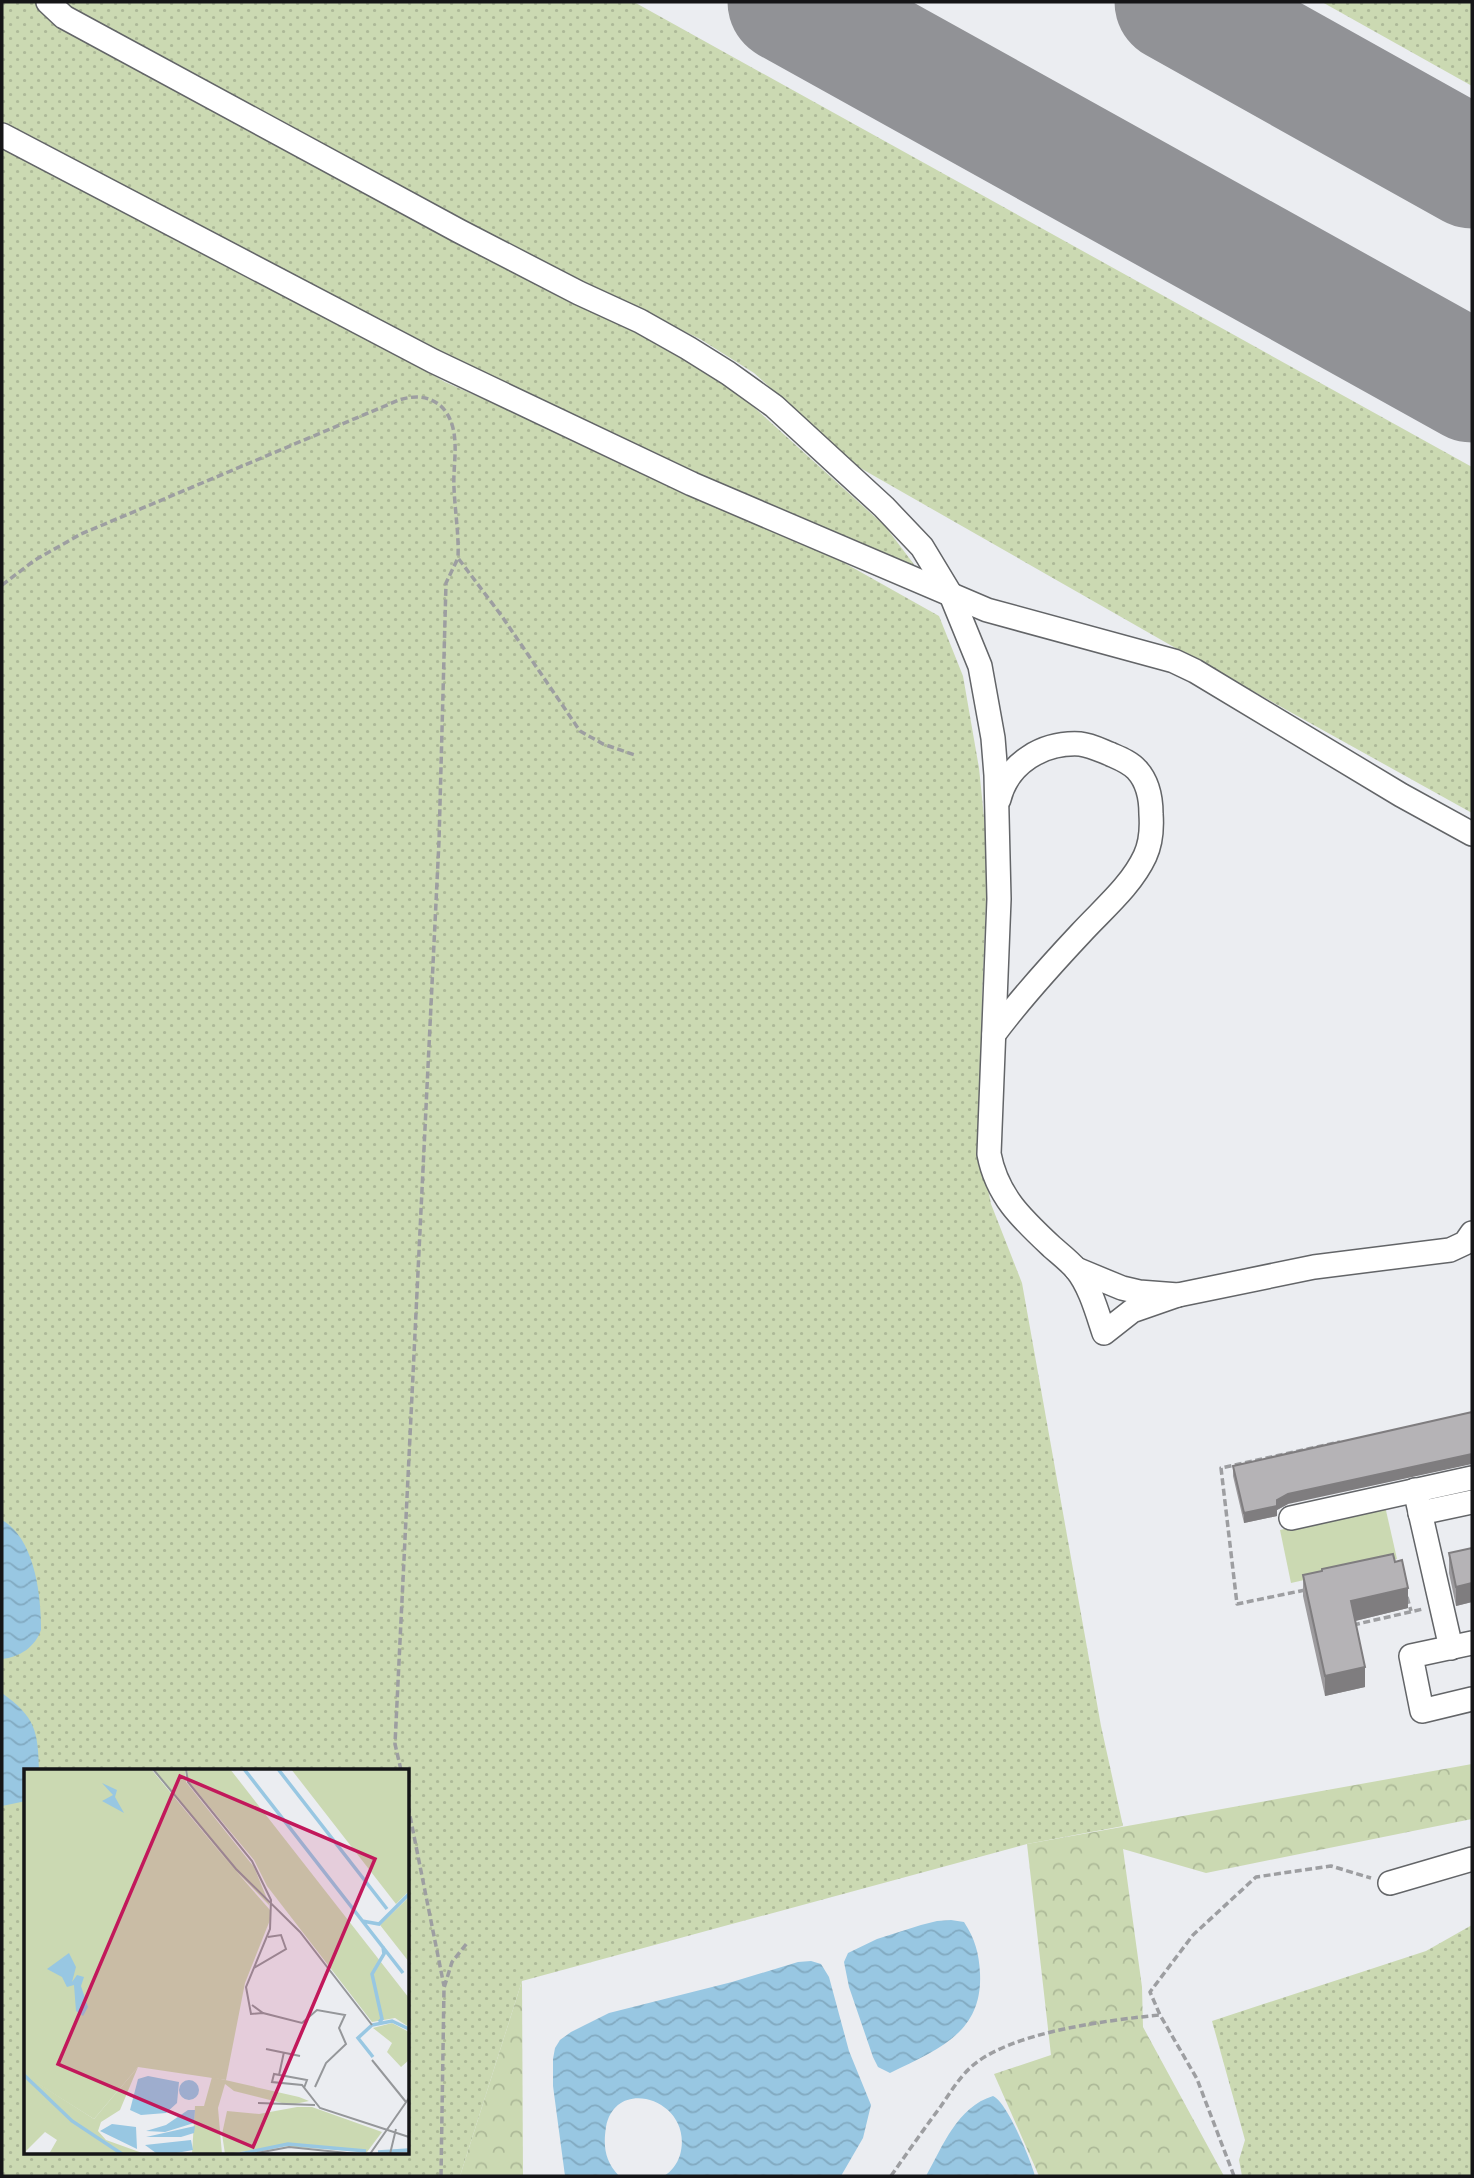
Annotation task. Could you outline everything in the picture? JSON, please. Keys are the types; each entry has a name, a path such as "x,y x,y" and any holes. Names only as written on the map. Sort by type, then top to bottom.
{"lane":[{"path":"48,2 64,17 459,231 639,321 728,373 774,405 884,507 922,547 951,595 979,666 993,738 999,899 989,1154 993,1172 1000,1191 1018,1214 1076,1269 1089,1293 1104,1333 1132,1311 1178,1295 1314,1267 1450,1250 1465,1243 1472,1233"},
{"path":"2,135 379,334 503,396 692,484 987,610 1174,661 1195,670 1472,834"},
{"path":"994,1034 1038,980 1137,869 1146,854 1152,821 1147,786 1138,771 1120,758 1082,744 1060,745 1030,756 1016,768 1006,782 996,813"},
{"path":"1076,1269 1122,1288 1178,1295"},
{"path":"1291,1518 1472,1478"},
{"path":"1415,1490 1462,1646 1411,1656 1422,1711 1472,1699"},
{"path":"1420,1513 1472,1502"},
{"path":"1390,1883 1472,1859"}],"path":[{"path":"2,585 35,560 81,534 399,400 414,395 431,398 443,408 453,428 454,488 459,538 457,558 446,583 439,841 395,1744 401,1769"},
{"path":"457,558 508,625 580,731 603,744 635,755"},
{"path":"1353,1625 1430,1607"},
{"path":"410,1817 444,1988 441,2176"},
{"path":"1234,2176 1197,2079 1160,2015 1150,1992 1193,1935 1256,1877 1331,1867 1390,1883"},
{"path":"444,1988 452,1962 468,1942"},
{"path":"891,2176 953,2088 971,2067 993,2051 1045,2034 1121,2019 1160,2015"}],"green space":[{"path":"2,2 36,2 51,21 566,295 643,330 736,391 885,526 925,579 609,447 2,135"},
{"path":"58,2 634,2 1472,467 1472,813 855,465 754,373 700,339 465,226"},
{"path":"1322,2 1472,2 1472,86"},
{"path":"2,145 385,347 445,382 800,538 939,616 963,676 979,768 988,857 982,999 980,1149 991,1204 1022,1283 1101,1726 1123,1826 1027,1844 522,1981 460,2176 2,2176"},
{"path":"1385,1506 1397,1559 1291,1583 1280,1530"},
{"path":"1472,1764 1472,1819 1206,1873 1123,1849 1142,1987 1143,2027 1224,2176 1039,2176 994,2074 1051,2055 1027,1844"},
{"path":"1472,1925 1472,2176 1242,2176 1239,2160 1245,2140 1212,2021 1426,1951"},
{"path":"522,1981 523,2176 460,2176"}],"water":[{"path":"2,1520 22,1540 29,1554 40,1601 41,1630 26,1650 2,1659"},
{"path":"2,1693 28,1717 36,1734 39,1769 24,1769 24,1801 2,1806"},
{"path":"951,1920 964,1922 977,1953 979,1994 974,2011 953,2037 924,2056 890,2073 878,2067 873,2057 849,1987 844,1962 848,1953 877,1939 921,1925"},
{"path":"811,1961 821,1964 829,1977 849,2051 871,2105 863,2138 841,2176 664,2176 672,2170 679,2158 682,2136 676,2120 666,2108 638,2098 624,2101 613,2111 606,2127 606,2153 619,2176 565,2176 553,2086 553,2059 560,2040 609,2013 732,1982 798,1962"},
{"path":"993,2096 1011,2120 1024,2145 1035,2176 926,2176 960,2118 980,2101"}],"building":[{"path":"1472,1412 1472,1454 1288,1494 1277,1500 1277,1506 1244,1513 1233,1466"},
{"path":"1472,1548 1472,1583 1456,1587 1449,1553"},
{"path":"1393,1554 1395,1562 1402,1560 1408,1588 1351,1601 1365,1667 1325,1676 1303,1575"}],"runway":[{"path":"788,2 1472,382"},
{"path":"1175,2 1472,168"}]}
